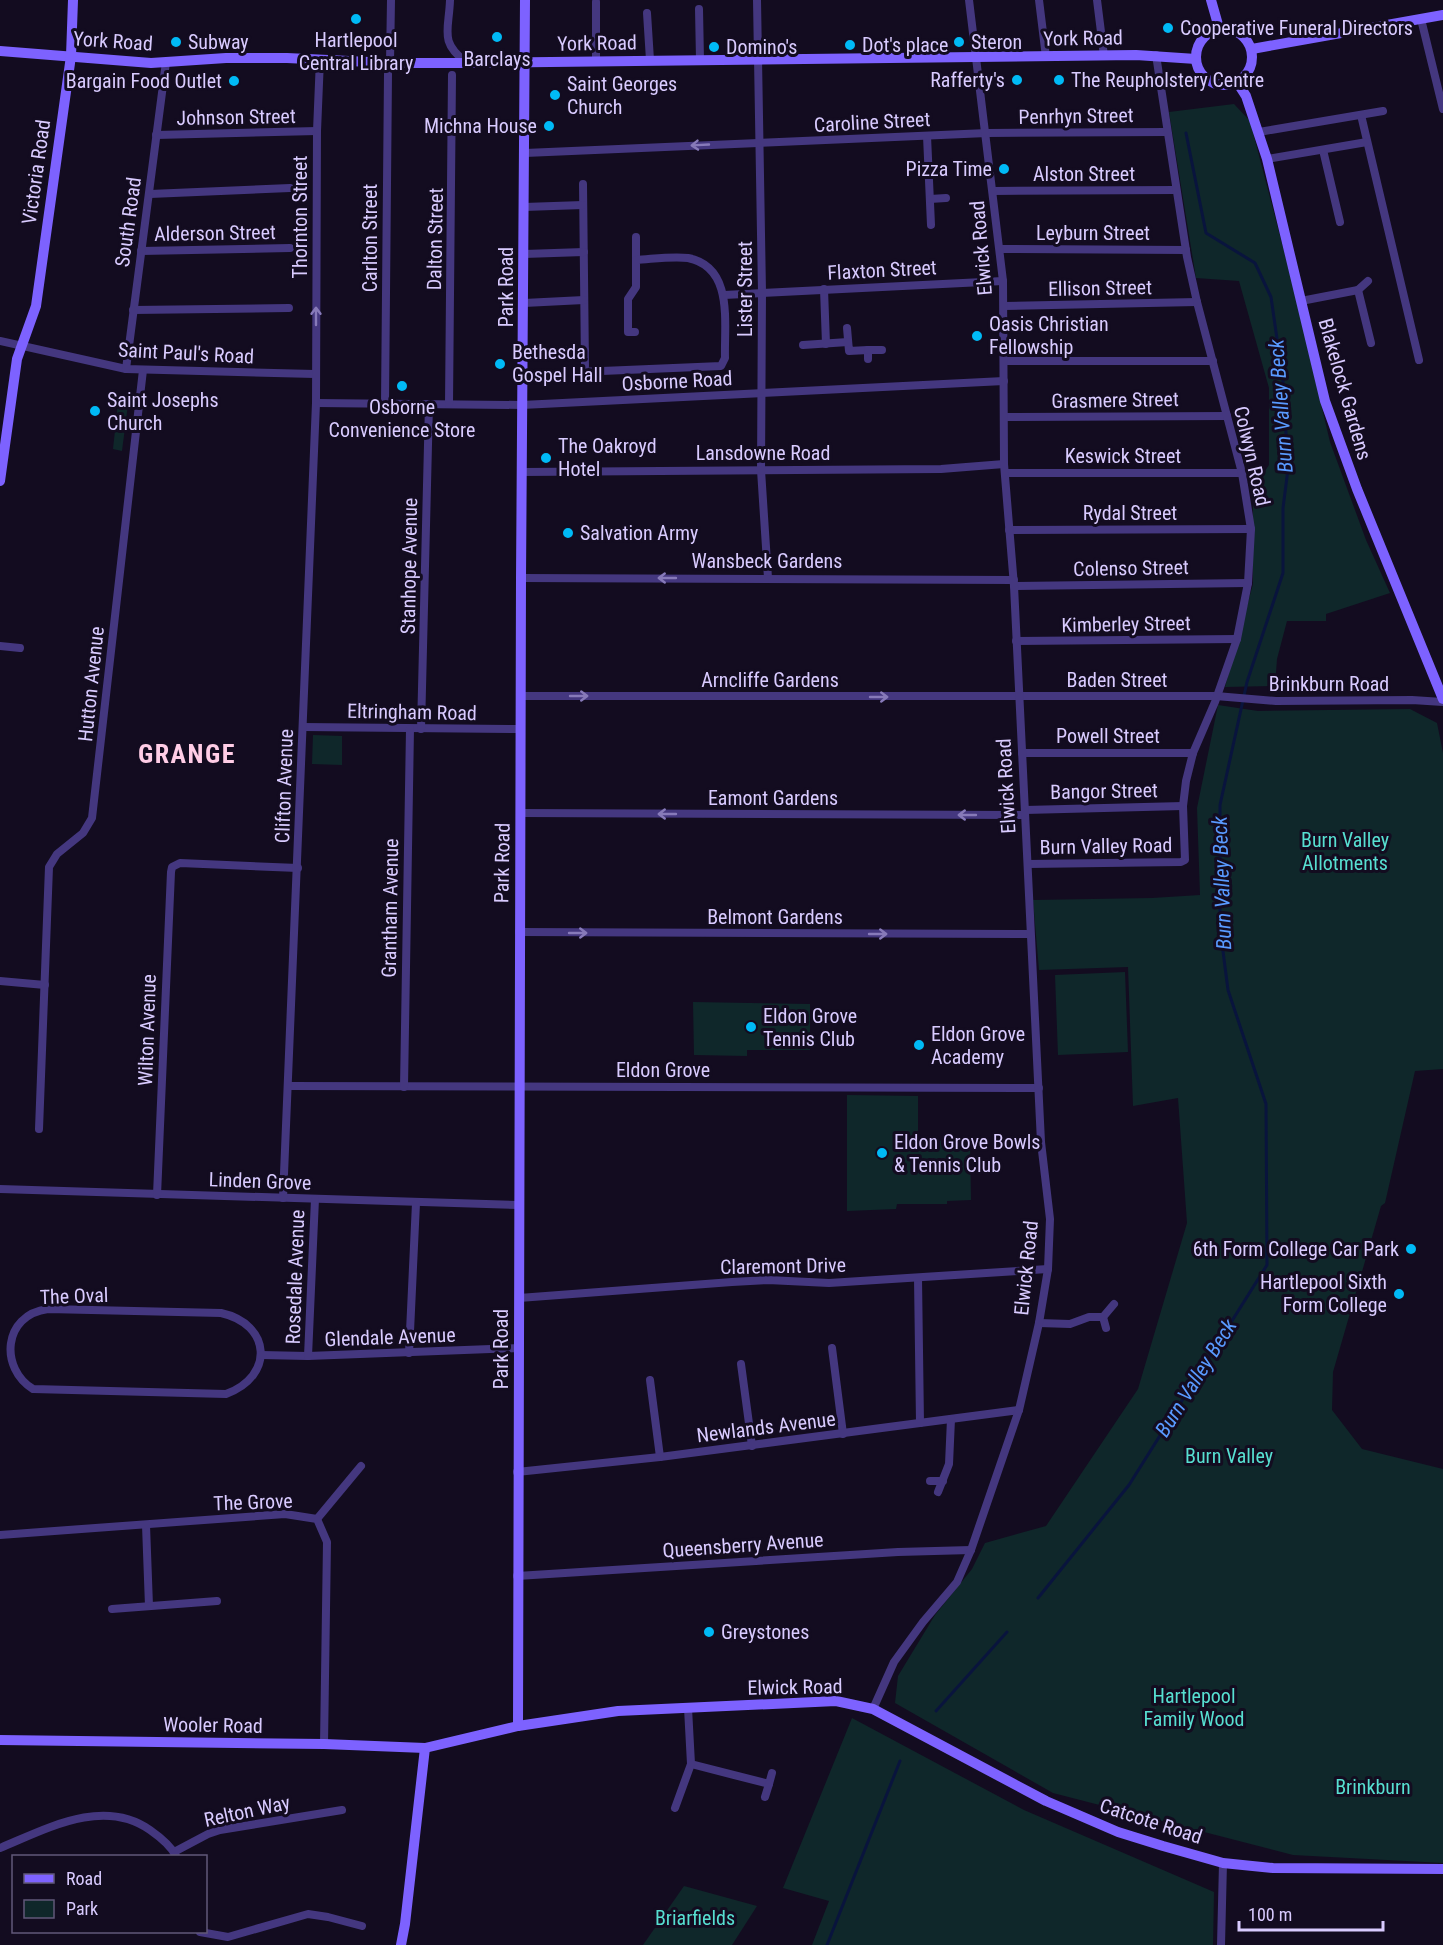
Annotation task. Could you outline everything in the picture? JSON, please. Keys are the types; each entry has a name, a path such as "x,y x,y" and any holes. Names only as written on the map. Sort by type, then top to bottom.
{"street":[{"name":"Victoria Road","path":"0,481 3,436 17,359 36,306 71,56 73,0"},
{"name":"Carlton Street","path":"385,403 391,0"},
{"path":"450,0 447,43 454,54 467,63"},
{"name":"Park Road","path":"518,1726 519,932 525,0"},
{"name":"Lister Street","path":"756,0 762,292 761,470 768,578"},
{"name":"Elwick Road","path":"425,1748 518,1726 618,1711 836,1701 873,1709 894,1662 923,1622 957,1582 971,1550 1019,1410 1039,1323 1048,1269 1050,1219 1041,1142 1014,583 1005,473 1003,281 987,133 969,0"},
{"path":"1039,0 1046,57"},
{"path":"1097,0 1104,56"},
{"path":"1211,0 1219,28"},
{"path":"596,2 596,61"},
{"path":"699,9 700,60"},
{"path":"647,14 650,60"},
{"path":"1252,49 1443,15"},
{"path":"1421,19 1443,109"},
{"path":"1219,28 1228,28 1243,35 1252,49 1251,64 1244,77 1228,85 1210,82 1198,68 1196,59 1199,42 1204,36 1219,28"},
{"name":"York Road","path":"0,51 152,63 226,58 320,59 389,68 467,63 650,60 1156,55 1196,59"},
{"name":"Colwyn Road","path":"1156,55 1186,253 1242,472 1251,529 1248,583 1237,639 1193,753 1186,782 1183,806 1185,860"},
{"name":"Thornton Street","path":"315,374 317,131 320,59"},
{"name":"South Road","path":"126,369 166,62"},
{"name":"Dalton Street","path":"449,404 452,75"},
{"name":"Blakelock Gardens","path":"1237,82 1246,96 1267,159 1325,401 1369,519 1443,700"},
{"path":"1259,132 1383,111"},
{"path":"1361,115 1419,360"},
{"name":"Johnson Street","path":"156,135 317,131"},
{"name":"Penrhyn Street","path":"987,133 1166,132"},
{"name":"Caroline Street","path":"525,153 987,133"},
{"path":"927,136 931,225"},
{"path":"1267,159 1367,142"},
{"path":"1323,150 1340,222"},
{"path":"583,184 585,366"},
{"name":"Alston Street","path":"993,190 1174,185"},
{"path":"150,194 291,188"},
{"path":"930,199 946,198"},
{"path":"525,207 582,205"},
{"path":"634,332 628,332 628,299 636,287 636,237"},
{"name":"Alderson Street","path":"141,251 290,248"},
{"name":"Leyburn Street","path":"1000,249 1186,253"},
{"path":"524,254 584,252"},
{"path":"578,372 721,366 725,358 724,295 712,271 702,263 687,258 636,260"},
{"name":"Flaxton Street","path":"724,295 1003,281"},
{"path":"1301,301 1358,290 1368,281"},
{"path":"824,289 826,344"},
{"path":"1358,290 1371,343"},
{"path":"524,303 584,300"},
{"name":"Ellison Street","path":"1004,306 1197,302"},
{"path":"134,310 289,308"},
{"path":"847,328 849,351 868,355 882,350"},
{"name":"Saint Paul's Road","path":"0,342 126,369 315,374"},
{"path":"803,345 848,342"},
{"path":"524,352 585,350"},
{"path":"1004,361 1213,361"},
{"name":"Hutton Avenue","path":"39,1129 49,867 57,854 83,833 92,818 143,370"},
{"name":"Clifton Avenue","path":"283,1198 298,868 316,403 315,374"},
{"name":"Osborne Road","path":"316,403 522,405 1004,381"},
{"name":"Stanhope Avenue","path":"422,729 429,404"},
{"name":"Grasmere Street","path":"1004,417 1227,416"},
{"name":"Lansdowne Road","path":"522,472 941,469 1005,464"},
{"name":"Keswick Street","path":"1005,473 1242,472"},
{"name":"Rydal Street","path":"1009,530 1251,529"},
{"name":"Wansbeck Gardens","path":"521,578 768,578 1014,583"},
{"name":"Colenso Street","path":"1014,583 1248,583"},
{"name":"Kimberley Street","path":"1016,641 1237,639"},
{"path":"0,646 20,648"},
{"name":"Arncliffe Gardens","path":"521,696 1019,698"},
{"name":"Brinkburn Road","path":"1216,696 1254,700 1443,700"},
{"name":"Baden Street","path":"1019,698 1216,696"},
{"name":"Eltringham Road","path":"303,727 521,729"},
{"name":"Grantham Avenue","path":"404,1087 410,729"},
{"name":"Powell Street","path":"1022,753 1193,753"},
{"name":"Bangor Street","path":"1025,812 1183,806"},
{"name":"Eamont Gardens","path":"521,813 1025,812"},
{"name":"Burn Valley Road","path":"1028,864 1181,862 1185,860"},
{"name":"Wilton Avenue","path":"157,1195 172,867 180,863 298,868"},
{"name":"Belmont Gardens","path":"519,932 1030,934"},
{"path":"0,981 45,985"},
{"name":"Eldon Grove","path":"288,1086 1039,1088"},
{"name":"Linden Grove","path":"0,1189 519,1205"},
{"name":"Rosedale Avenue","path":"308,1356 315,1199"},
{"path":"409,1353 416,1203"},
{"name":"Claremont Drive","path":"519,1298 768,1280 829,1283 1048,1269"},
{"path":"918,1278 920,1423"},
{"path":"1039,1323 1070,1324 1089,1317 1103,1317 1114,1304"},
{"name":"The Oval","path":"48,1309 221,1313 246,1324 258,1340 261,1355 256,1372 249,1382 237,1390 218,1395 39,1390 28,1387 14,1375 3,1352 10,1332 17,1322 33,1312 48,1309"},
{"path":"1103,1317 1106,1328"},
{"name":"Glendale Avenue","path":"261,1355 308,1356 519,1348"},
{"path":"832,1348 843,1434"},
{"path":"741,1364 752,1446"},
{"path":"650,1380 660,1457"},
{"name":"Newlands Avenue","path":"518,1472 752,1446 1019,1410"},
{"path":"938,1492 949,1464 951,1419"},
{"path":"317,1519 361,1466"},
{"path":"930,1481 943,1481"},
{"name":"The Grove","path":"0,1535 285,1514 317,1519 327,1542 324,1744"},
{"path":"146,1525 149,1606"},
{"name":"Queensberry Avenue","path":"517,1575 898,1552 971,1550"},
{"path":"112,1609 218,1601"},
{"path":"675,1808 691,1764 688,1708"},
{"name":"Catcote Road","path":"873,1709 1046,1801 1118,1832 1223,1863 1273,1868 1443,1869"},
{"name":"Wooler Road","path":"0,1740 324,1744 425,1748"},
{"path":"400,1945 405,1924 425,1748"},
{"path":"691,1764 769,1784"},
{"path":"765,1797 772,1773"},
{"name":"Relton Way","path":"0,1848 63,1821 80,1817 106,1816 144,1826 157,1835 175,1855 197,1839 220,1830 342,1810"},
{"path":"1221,1945 1223,1863"},
{"path":"206,1933 228,1937 308,1914 362,1926"}],"green space":[{"path":"1234,104 1250,121 1291,278 1330,442 1366,540 1390,593 1326,614 1326,621 1287,621 1277,659 1275,686 1225,687 1253,584 1253,489 1269,465 1269,388 1239,281 1196,278 1169,112"},
{"path":"118,403 128,404 122,451 113,449"},
{"path":"1218,705 1258,711 1410,709 1437,723 1443,753 1443,1069 1415,1071 1385,1203 1381,1206 1333,1372 1332,1410 1362,1449 1443,1469 1443,1863 1293,1855 1053,1793 895,1703 898,1676 935,1615 972,1569 985,1543 1046,1526 1138,1389 1187,1223 1178,1098 1133,1106 1128,967 1039,970 1033,900 1200,895 1197,808"},
{"path":"313,735 342,736 342,765 312,764"},
{"path":"1125,972 1128,1052 1058,1055 1055,975"},
{"name":"Eldon Grove Tennis Club","path":"693,1002 810,1004 810,1050 747,1050 747,1056 694,1055"},
{"name":"Eldon Grove Bowls & Tennis Club","path":"847,1095 918,1096 918,1141 970,1140 971,1200 947,1201 947,1204 897,1204 896,1209 847,1211"},
{"path":"852,1718 1024,1810 1214,1892 1213,1945 812,1945 829,1901 783,1888"},
{"name":"Briarfields","path":"684,1886 757,1906 732,1945 643,1945"}],"waterway":[{"name":"Burn Valley Beck","path":"1038,1598 1129,1485 1267,1265 1266,1104 1228,990 1220,928 1220,805 1247,682 1283,573 1283,508 1288,469 1283,381 1271,297 1255,263 1206,233 1186,133"},
{"name":"Burn Valley Beck","path":"936,1711 1007,1632"},
{"path":"827,1945 900,1761"}],"place":[{"name":"Hartlepool Central Library","path":"356,19"},
{"name":"Cooperative Funeral Directors","path":"1168,28"},
{"name":"Barclays","path":"497,37"},
{"name":"Subway","path":"176,42"},
{"name":"Steron","path":"959,42"},
{"name":"Dot's place","path":"850,45"},
{"name":"Domino's","path":"714,47"},
{"name":"Rafferty's","path":"1017,80"},
{"name":"The Reupholstery Centre","path":"1059,80"},
{"name":"Bargain Food Outlet","path":"234,81"},
{"name":"Saint Georges Church","path":"555,95"},
{"name":"Michna House","path":"549,126"},
{"name":"Pizza Time","path":"1004,169"},
{"name":"Oasis Christian Fellowship","path":"977,336"},
{"name":"Bethesda Gospel Hall","path":"500,364"},
{"name":"Osborne Convenience Store","path":"402,386"},
{"name":"Saint Josephs Church","path":"95,411"},
{"name":"The Oakroyd Hotel","path":"546,458"},
{"name":"Salvation Army","path":"568,533"},
{"name":"Eldon Grove Tennis Club","path":"751,1027"},
{"name":"Eldon Grove Academy","path":"919,1045"},
{"name":"Eldon Grove Bowls & Tennis Club","path":"882,1153"},
{"name":"6th Form College Car Park","path":"1411,1249"},
{"name":"Hartlepool Sixth Form College","path":"1399,1294"},
{"name":"Greystones","path":"709,1632"}],"district":[{"name":"GRANGE","path":"187,754"}],"park label":[{"name":"Burn Valley Allotments","path":"1345,852"},
{"name":"Burn Valley","path":"1229,1456"},
{"name":"Hartlepool Family Wood","path":"1194,1708"},
{"name":"Brinkburn","path":"1373,1787"}]}
